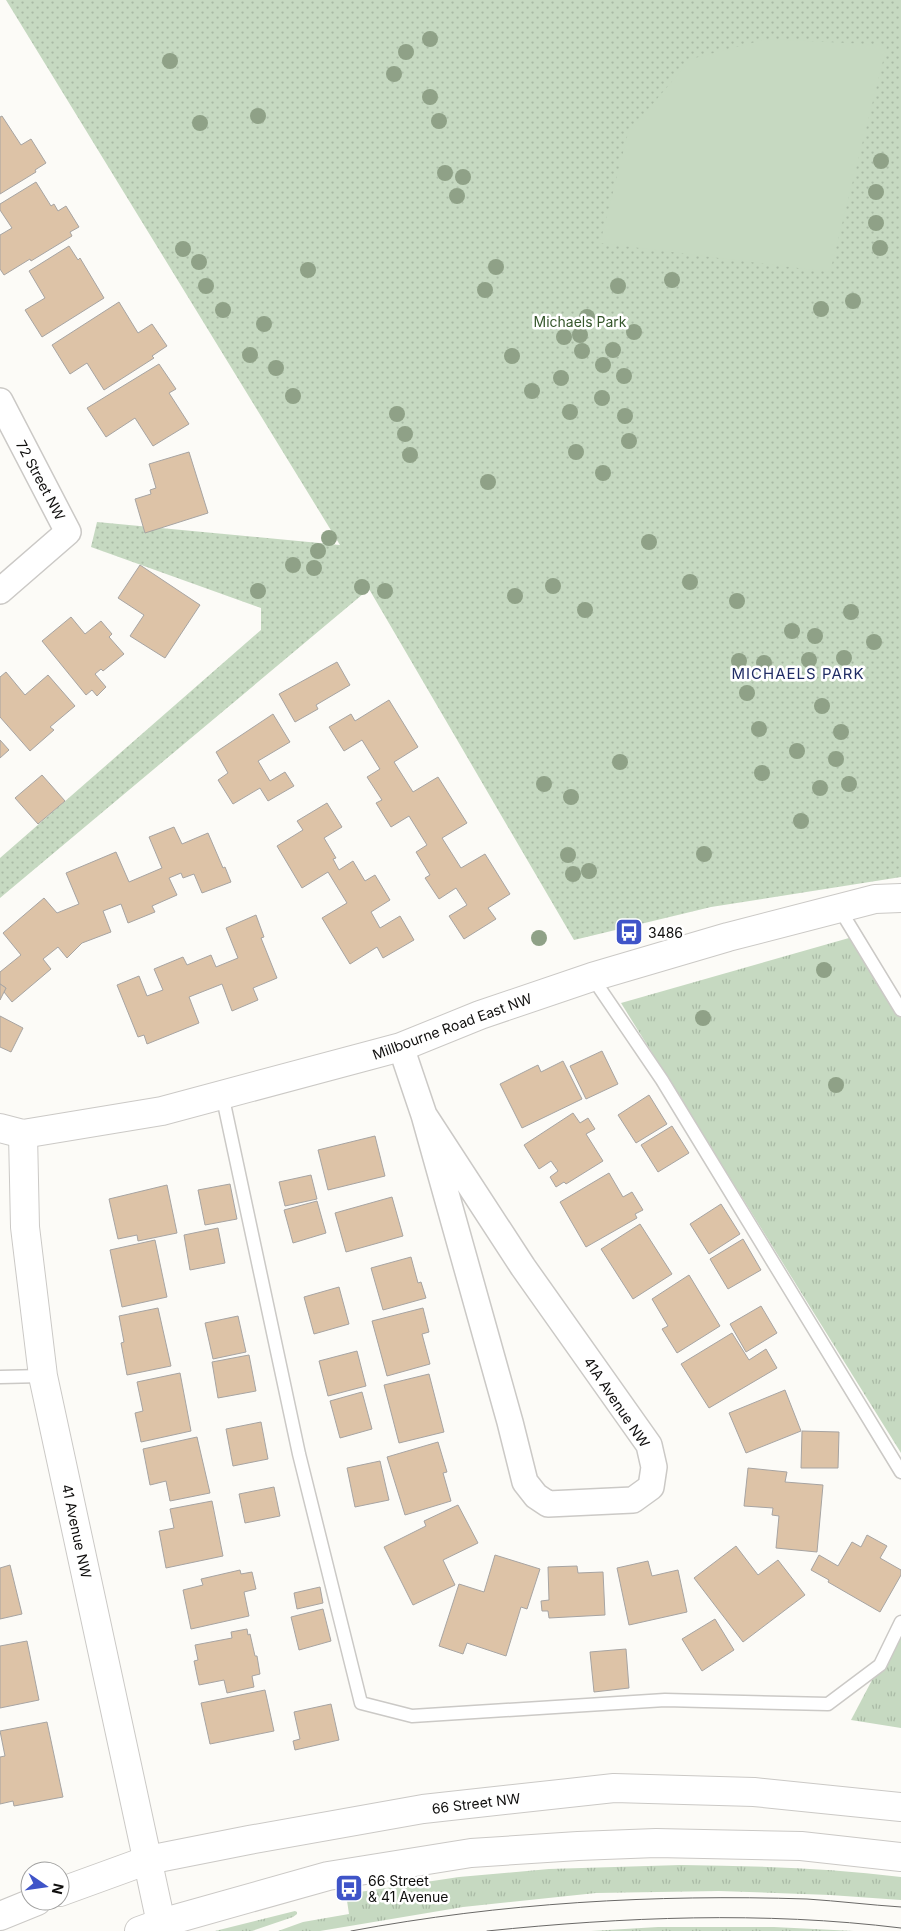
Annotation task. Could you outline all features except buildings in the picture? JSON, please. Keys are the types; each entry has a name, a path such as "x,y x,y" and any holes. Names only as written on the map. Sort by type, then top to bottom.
{"street":[{"name":"72 Street NW","path":"0,401 68,532 0,591"},
{"name":"Millbourne Road East NW","path":"12,1131 162,1111 401,1047 480,1016 592,977 728,937 875,899 901,898"},
{"name":"41A Avenue NW","path":"401,1047 424,1115 525,1482 536,1496 548,1504 633,1500 651,1487 654,1466 649,1445 523,1267 424,1115"},
{"name":"41 Avenue NW","path":"12,1131 26,1227 43,1376 148,1860 150,1927"},
{"name":"66 Street NW","path":"70,1888 148,1860 248,1840 423,1809 614,1788 754,1792 901,1808"},
{"path":"150,1927 328,1876 472,1853 656,1843 801,1846 901,1858"},
{"path":"0,1916 20,1908"}],"lane":[{"path":"839,908 901,1010"},
{"path":"592,977 662,1080 901,1472"},
{"path":"222,1094 299,1454 361,1703 412,1716 665,1700 828,1704 880,1665 901,1622"},
{"path":"0,1377 43,1376"}],"green space":[{"name":"Michaels Park","path":"6,0 901,0 901,877 711,907 574,940 369,589 0,898 0,858 261,630 261,608 91,547 97,522 340,545"},
{"path":"767,39 887,45 830,272 600,243 628,133 691,59"},
{"path":"856,936 901,1010 901,1453 621,1003"},
{"path":"901,1625 901,1728 851,1720"},
{"path":"681,1865 846,1871 901,1877 901,1900 719,1891 596,1893 463,1907 320,1931 278,1931 303,1922 349,1914 346,1894 459,1877 549,1869"},
{"path":"295,1911 297,1914 293,1917 252,1931 215,1931"},
{"path":"658,1927 774,1927 854,1931 591,1931"}],"tram line":[{"path":"351,1931 464,1913 521,1907 635,1900 692,1898 807,1899 901,1907"},
{"path":"487,1931 590,1922 694,1918 797,1919 901,1928"}],"place":[{"name":"3486","path":"629,932"},
{"name":"66 Street & 41 Avenue","path":"349,1888"}],"district":[{"name":"MICHAELS PARK","path":"798,673"}]}
